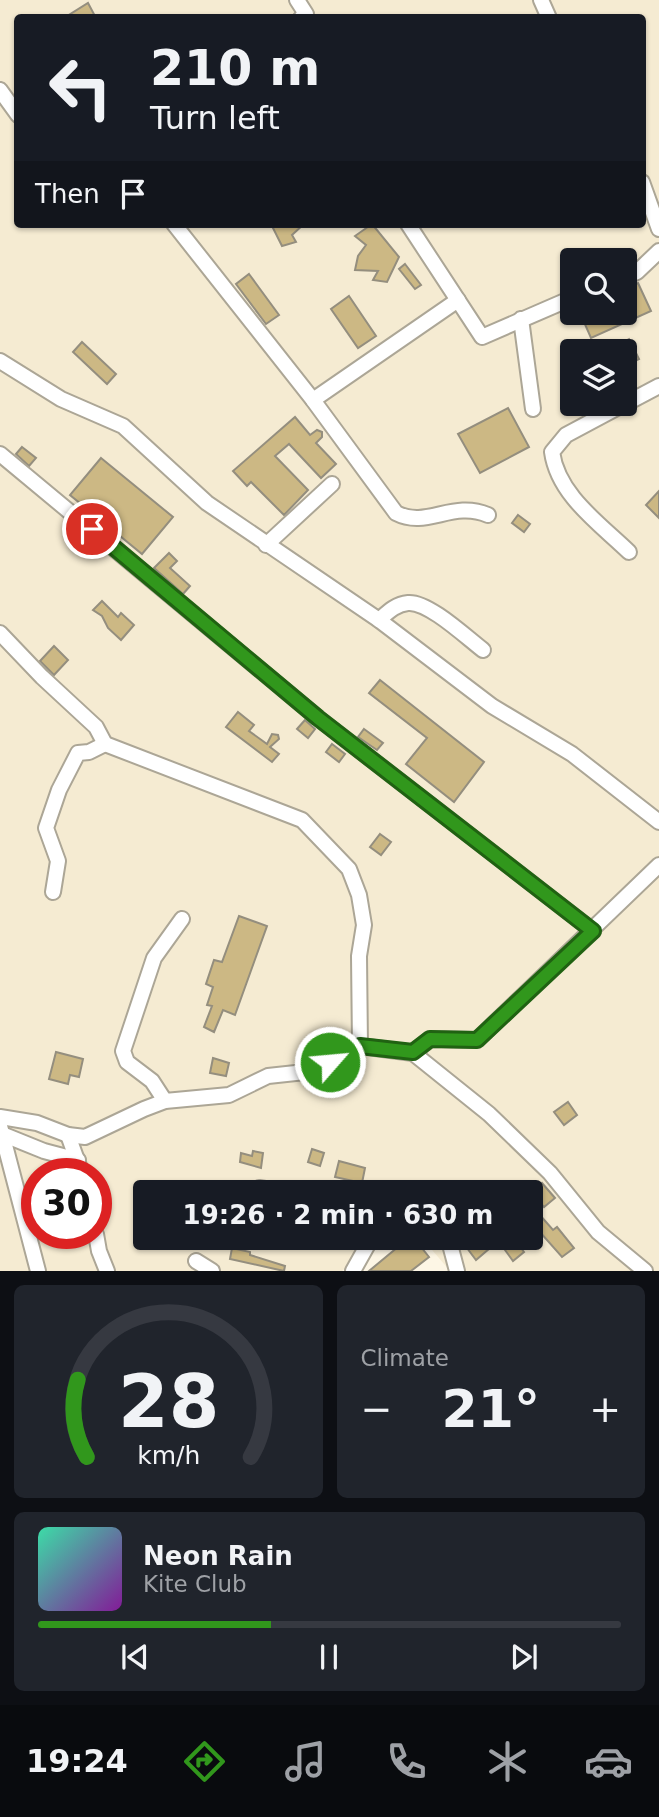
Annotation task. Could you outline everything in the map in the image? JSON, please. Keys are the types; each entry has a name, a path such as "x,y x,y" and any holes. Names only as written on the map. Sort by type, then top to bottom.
{"street":[{"path":"0,90 14,109"},
{"path":"646,193 659,229"},
{"path":"177,228 313,400 396,513 409,520 457,509 474,509 488,515"},
{"path":"411,228 482,337 560,303"},
{"path":"637,272 659,251"},
{"path":"313,400 458,300"},
{"path":"521,319 533,410"},
{"path":"0,361 61,399 123,426 207,503 379,620 492,706 572,754 659,822"},
{"path":"637,397 659,386"},
{"path":"602,416 566,435 552,452 554,467 568,493 629,552"},
{"path":"0,454 318,718 593,931"},
{"path":"266,545 332,484"},
{"path":"379,620 394,607 409,603 422,604 483,650"},
{"path":"0,633 96,727 105,744 302,820 349,869 359,895 364,925 359,956 360,1046"},
{"path":"53,892 58,861 46,828 59,790 78,753 89,752 105,744"},
{"path":"413,1052 430,1039 477,1040 659,865"},
{"path":"165,1101 152,1081 127,1062 123,1051 154,958 182,919"},
{"path":"0,1117 37,1123 68,1135 85,1137 165,1101 229,1095 268,1076 305,1072 360,1046 413,1052 489,1114 550,1174 598,1232 645,1271"},
{"path":"1,1130 60,1158"},
{"path":"1,1130 38,1271"},
{"path":"68,1135 77,1158"},
{"path":"99,1249 107,1271"},
{"path":"353,1271 365,1250"},
{"path":"451,1250 457,1271"},
{"path":"196,1261 212,1271"}],"shaded area":[{"path":"0,0 659,0 659,1271 450,1271 432,1250 543,1250 543,1180 133,1180 133,1250 367,1250 342,1271 0,1271"}],"building":[{"path":"88,3 94,14 70,14"},
{"path":"273,228 300,228 292,235 296,242 282,246"},
{"path":"366,228 375,228 399,257 387,282 373,280 378,271 355,270 358,256 366,245 355,236"},
{"path":"405,264 421,285 415,289 399,269"},
{"path":"249,274 279,315 266,324 236,284"},
{"path":"637,283 651,311 637,317"},
{"path":"349,296 376,336 358,348 331,309"},
{"path":"585,325 620,325 591,338"},
{"path":"82,342 116,374 107,384 73,352"},
{"path":"508,408 529,447 480,473 458,434"},
{"path":"295,417 310,435 317,430 322,432 322,437 316,443 336,464 321,478 289,444 275,456 308,490 284,515 251,482 247,486 233,471"},
{"path":"22,447 36,458 29,466 16,454"},
{"path":"101,458 173,517 142,554 70,495"},
{"path":"659,491 659,518 646,505"},
{"path":"518,515 530,524 524,532 512,523"},
{"path":"169,553 177,561 170,568 190,586 183,594 154,568"},
{"path":"102,601 118,617 121,613 134,625 121,640 108,628 102,616 93,610"},
{"path":"54,646 68,660 54,675 40,661"},
{"path":"380,680 484,762 454,802 406,764 427,738 369,693"},
{"path":"238,712 254,725 249,731 267,744 272,734 278,735 279,739 270,747 279,754 272,762 226,727"},
{"path":"305,720 315,729 308,738 297,729"},
{"path":"364,729 383,743 377,750 358,737"},
{"path":"332,744 345,754 339,762 326,752"},
{"path":"380,834 391,842 381,855 370,847"},
{"path":"239,916 267,926 235,1015 223,1010 214,1032 204,1027 212,1006 207,1005 213,987 206,984 214,960 222,962"},
{"path":"56,1052 83,1059 79,1077 70,1075 68,1084 49,1079"},
{"path":"213,1058 229,1063 226,1076 210,1073"},
{"path":"568,1102 577,1115 564,1125 554,1112"},
{"path":"312,1149 324,1153 320,1166 308,1162"},
{"path":"253,1151 263,1153 261,1168 240,1162 241,1153 252,1156"},
{"path":"339,1161 365,1168 363,1180 335,1177"},
{"path":"543,1184 555,1198 543,1206"},
{"path":"543,1219 553,1230 557,1227 574,1248 562,1257 543,1236"},
{"path":"232,1250 241,1250 285,1266 284,1271 230,1259"},
{"path":"394,1250 423,1250 429,1257 411,1271 369,1271"},
{"path":"468,1250 488,1250 476,1260"},
{"path":"505,1250 523,1250 524,1252 513,1261"}],"route":[{"path":"92,529 318,718 593,931 477,1040 430,1039 413,1052 360,1046 330,1062"}]}
